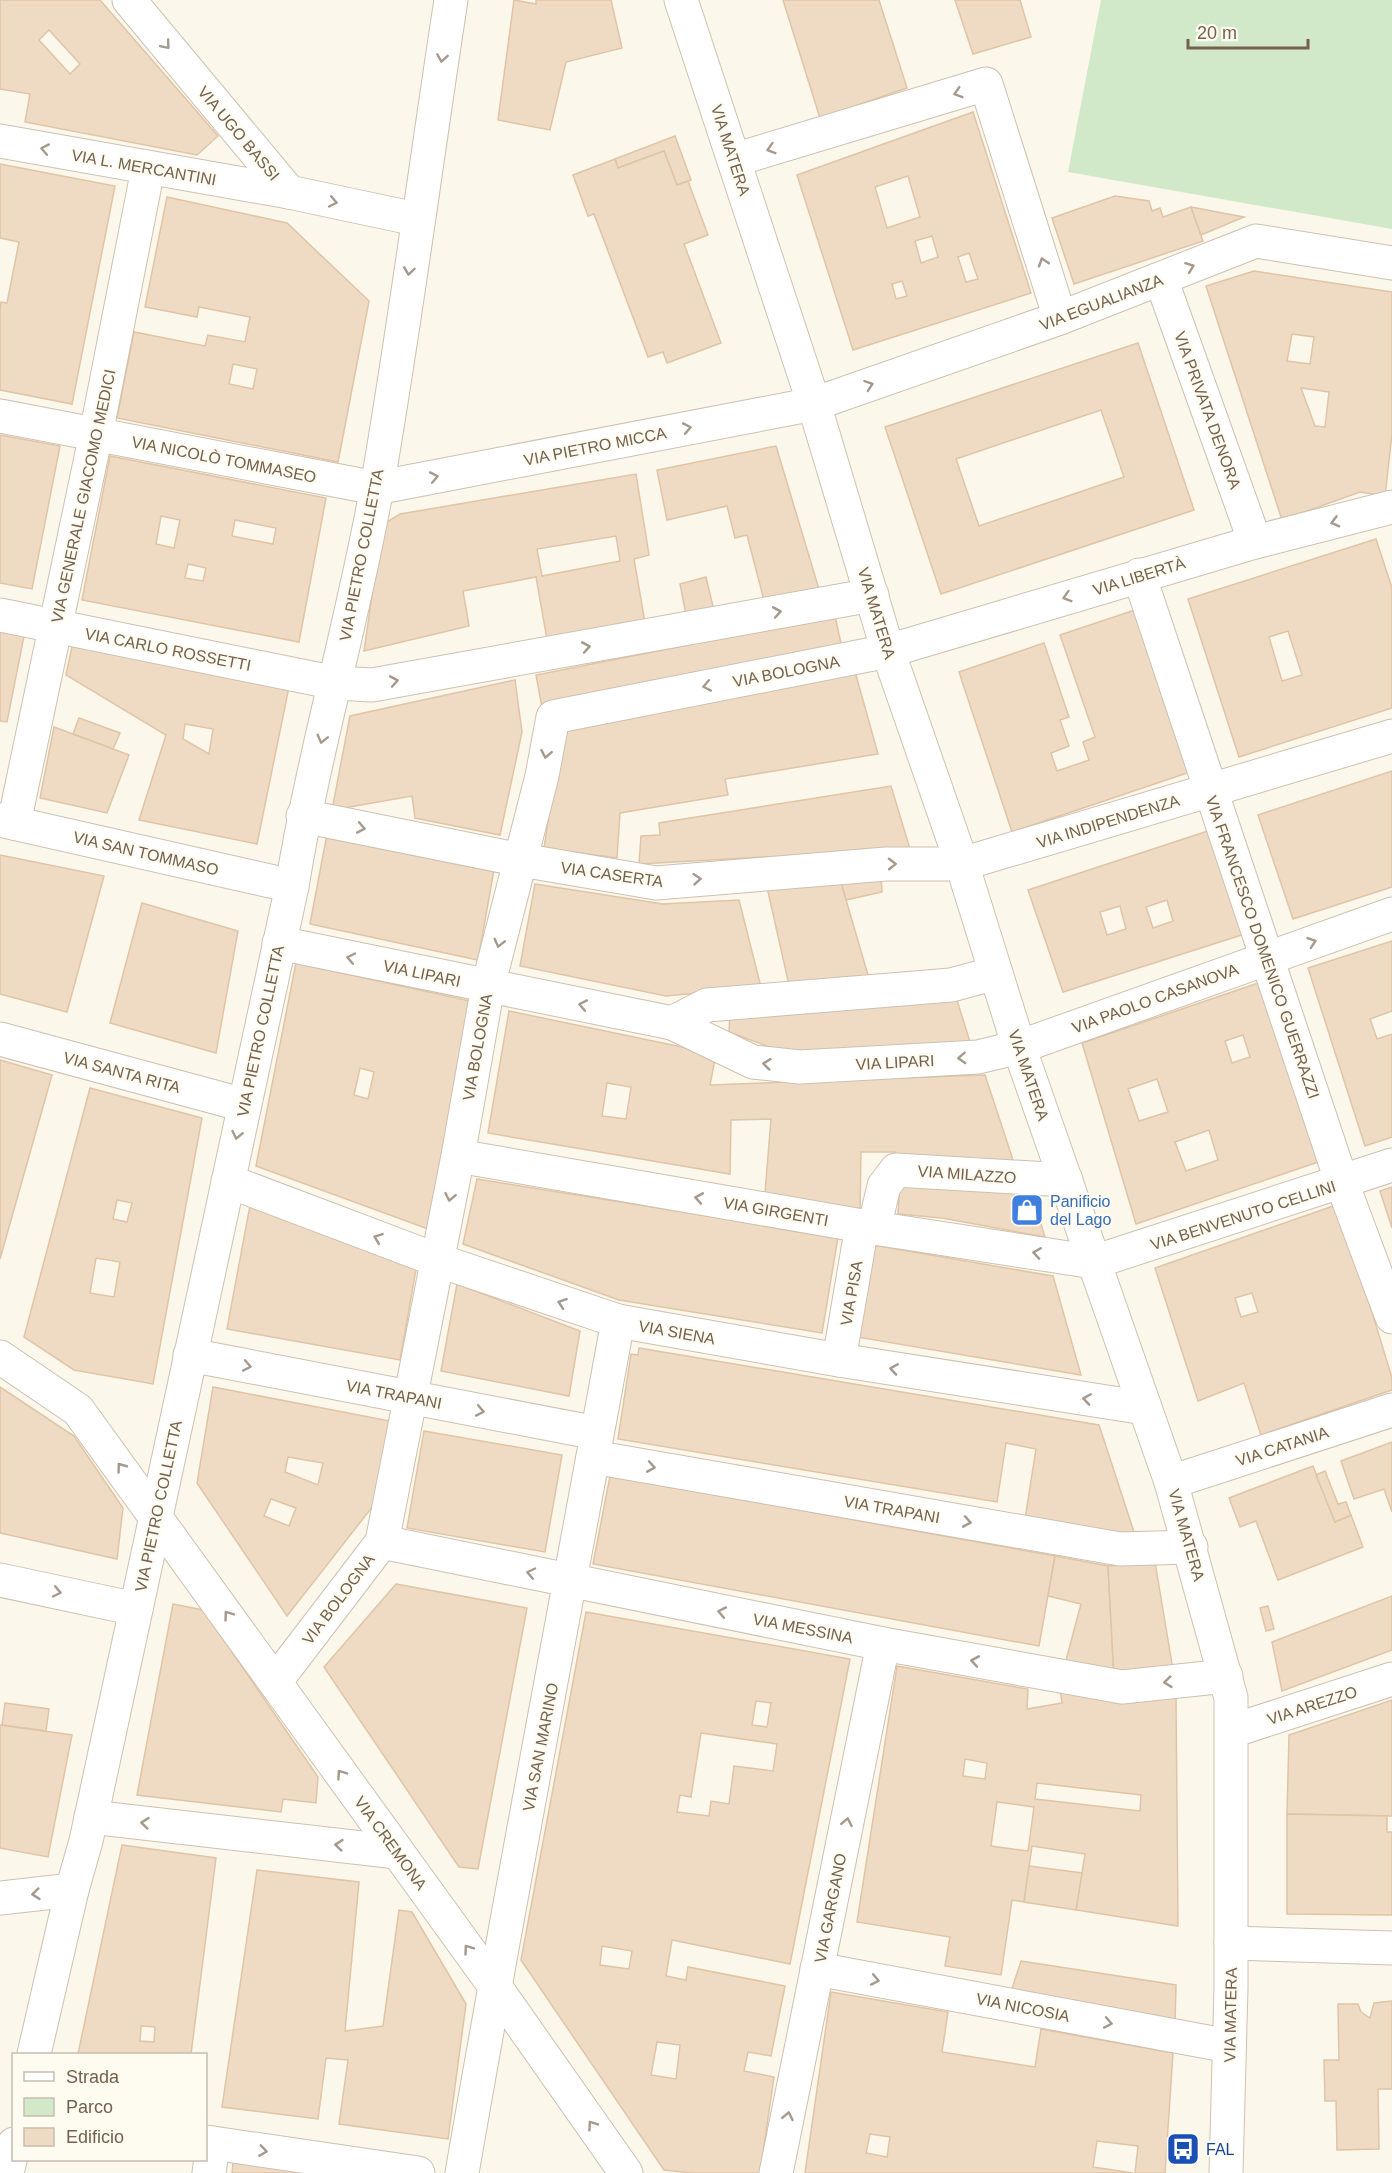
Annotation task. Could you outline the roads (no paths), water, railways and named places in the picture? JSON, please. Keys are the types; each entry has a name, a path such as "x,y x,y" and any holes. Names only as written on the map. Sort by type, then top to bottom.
{"street":[{"name":"VIA UGO BASSI","path":"129,0 288,192 416,219"},
{"name":"VIA PIETRO COLLETTA","path":"34,2053 91,1817 292,886 303,816 336,683 376,488 451,0"},
{"name":"VIA MATERA","path":"681,0 814,404 888,651 962,864 1019,1047 1171,1482 1226,1676 1231,1698 1232,1731 1231,1943 1226,2173"},
{"path":"734,159 986,84 1060,318"},
{"name":"VIA L. MERCANTINI","path":"0,141 288,192"},
{"name":"VIA GENERALE GIACOMO MEDICI","path":"7,822 56,626 148,169"},
{"name":"VIA EGUALIANZA","path":"814,404 1060,318 1256,241 1392,263"},
{"name":"VIA PRIVATA DENORA","path":"1161,279 1255,542"},
{"name":"VIA PIETRO MICCA","path":"376,488 814,404"},
{"name":"VIA NICOLÒ TOMMASEO","path":"0,416 376,488"},
{"name":"VIA LIBERTÀ","path":"888,651 1139,575 1392,507"},
{"name":"VIA FRANCESCO DOMENICO GUERRAZZI","path":"1139,575 1342,1183 1392,1317"},
{"name":"VIA CARLO ROSSETTI","path":"0,615 336,683 372,685 872,595"},
{"name":"VIA BOLOGNA","path":"275,1682 382,1542 408,1397 458,1156 488,986 553,717 888,651"},
{"name":"VIA INDIPENDENZA","path":"962,864 1392,736"},
{"name":"VIA CASERTA","path":"303,816 520,860 656,883 886,864 962,864"},
{"name":"VIA SAN TOMMASO","path":"7,822 292,886"},
{"name":"VIA PAOLO CASANOVA","path":"1019,1047 1392,914"},
{"name":"VIA LIPARI","path":"279,944 672,1023 753,1062 800,1067 978,1057 1019,1047"},
{"path":"672,1023 707,1005 951,985 996,973"},
{"name":"VIA SANTA RITA","path":"0,1039 244,1104"},
{"name":"VIA GIRGENTI","path":"458,1156 868,1227 1094,1262"},
{"name":"VIA BENVENUTO CELLINI","path":"1094,1262 1392,1166"},
{"name":"VIA MILAZZO","path":"868,1227 884,1186 896,1170 1066,1180"},
{"name":"VIA SIENA","path":"228,1181 437,1260 618,1322 839,1360 1145,1408"},
{"name":"VIA PISA","path":"839,1360 868,1227"},
{"name":"VIA SAN MARINO","path":"462,2173 494,1985 572,1582 618,1322"},
{"name":"VIA TRAPANI","path":"190,1355 408,1397 595,1445 1120,1549 1191,1547"},
{"name":"VIA CREMONA","path":"0,1357 78,1410 156,1514 626,2173"},
{"name":"VIA CATANIA","path":"1171,1482 1392,1410"},
{"name":"VIA MESSINA","path":"382,1542 883,1644 1122,1688 1226,1676"},
{"path":"0,1580 136,1609"},
{"name":"VIA GARGANO","path":"776,2173 883,1644"},
{"name":"VIA AREZZO","path":"1232,1731 1392,1679"},
{"path":"91,1817 397,1852"},
{"path":"0,1898 72,1890"},
{"path":"1231,1943 1392,1948"},
{"name":"VIA NICOSIA","path":"817,1969 1229,2046"},
{"path":"7,2173 12,2153"},
{"path":"209,2153 418,2173"}],"place":[{"name":"Panificio del Lago","path":"1027,1210"},
{"name":"FAL","path":"1183,2149"}]}
